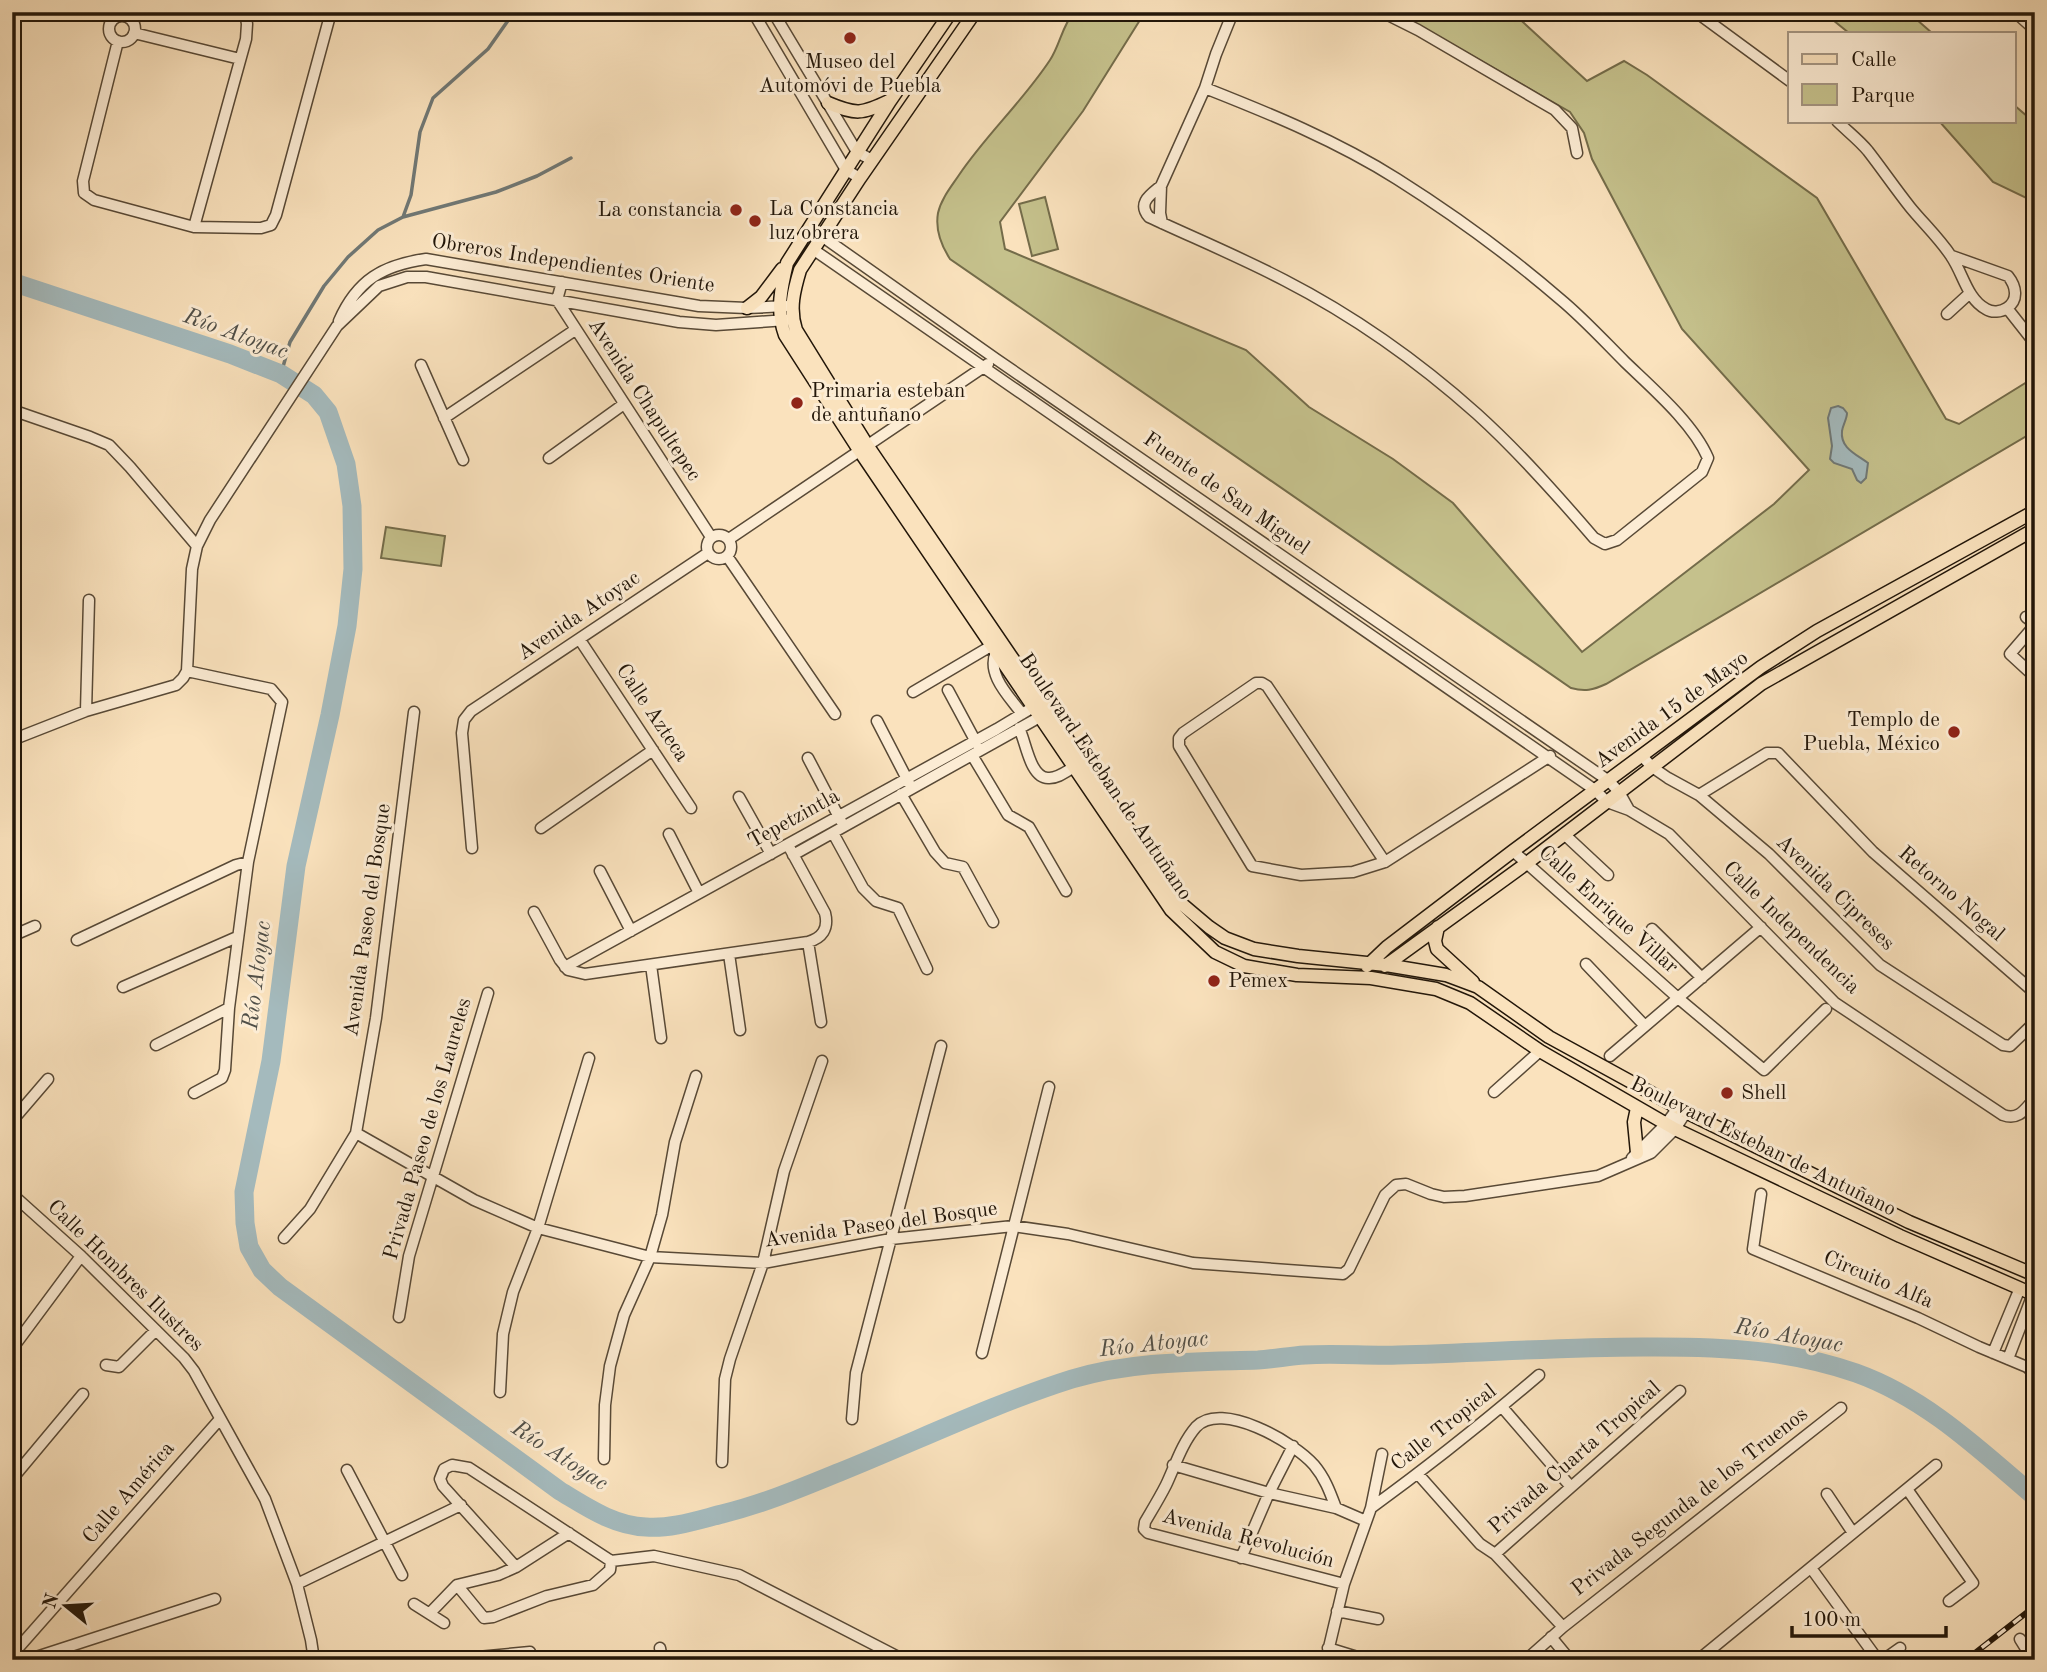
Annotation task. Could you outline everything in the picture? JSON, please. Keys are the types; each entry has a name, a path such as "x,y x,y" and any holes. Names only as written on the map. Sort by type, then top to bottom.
{"main road":[{"path":"747,308 761,297 787,263 890,101 951,12"},
{"path":"786,306 800,270 872,160 975,12"},
{"path":"828,103 848,111 867,111 890,101"},
{"path":"786,320 787,263"},
{"name":"Boulevard Esteban de Antuñano","path":"786,320 785,335 863,447 1171,911 1215,952 1252,968 1297,975 1356,976 1436,989 1469,1003 1540,1051 1670,1126 1900,1236 2034,1294"},
{"name":"Boulevard Esteban de Antuñano","path":"863,447 1037,711 1177,900 1209,927 1225,938 1254,948 1446,975 1478,987 1549,1037 1682,1110 1909,1222 2035,1275"},
{"name":"Avenida 15 de Mayo","path":"1356,976 1513,851 1761,667 1817,631 2035,511"},
{"name":"Avenida 15 de Mayo","path":"1371,978 1761,684 2035,529"},
{"path":"1987,537 1994,552"},
{"path":"1438,927 1437,948 1478,987"},
{"path":"1632,1158 1637,1108"}],"street":[{"path":"194,227 247,32 245,12"},
{"path":"118,41 83,181 84,193 94,200 194,227 261,228 271,225 276,215 331,12"},
{"path":"753,12 846,170 860,178"},
{"path":"773,12 857,152 872,160"},
{"path":"1162,223 1161,186 1205,88 1233,12"},
{"path":"1382,12 1555,110 1572,128 1577,153"},
{"path":"1696,12 1788,80"},
{"path":"2015,12 2035,30"},
{"path":"126,14 134,23 134,33 128,40 118,41 110,34 110,24 118,16 126,14"},
{"path":"134,33 240,59"},
{"path":"1161,186 1143,205 1149,217 1286,281 1341,313 1412,360 1476,414 1538,475 1594,538 1605,544 1616,540 1702,472 1708,457 1701,440 1653,388 1562,300 1474,230 1356,155 1267,112 1205,88"},
{"path":"1838,122 1866,149 1952,256 1970,293 1985,309 1996,312 2012,303 2015,291 2008,276 1952,256"},
{"name":"Fuente de San Miguel","path":"823,237 1609,780"},
{"name":"Fuente de San Miguel","path":"814,250 1595,790"},
{"name":"Obreros Independientes Oriente","path":"337,327 346,304 373,276 404,262 426,259 699,306 786,306"},
{"name":"Obreros Independientes Oriente","path":"187,671 189,600 197,546 210,520 313,361 337,327 379,286 407,276 426,277 679,322 716,325 786,320"},
{"path":"557,300 562,282"},
{"path":"1947,314 1970,293"},
{"name":"Avenida Chapultepec","path":"557,300 711,537"},
{"path":"2007,308 2034,341"},
{"path":"444,418 575,330"},
{"path":"729,539 996,359"},
{"path":"421,365 463,460"},
{"path":"549,458 624,404"},
{"path":"12,410 109,445 197,546"},
{"path":"2022,518 2035,529"},
{"path":"717,534 729,539 732,548 727,556 721,559 713,558 708,553 707,541 711,537 717,534"},
{"name":"Avenida Atoyac","path":"472,848 462,733 464,720 471,710 708,553"},
{"path":"727,556 835,714"},
{"path":"86,712 89,600"},
{"path":"2032,622 2010,654 2035,677"},
{"name":"Calle Azteca","path":"580,640 691,808"},
{"path":"913,692 994,649"},
{"path":"12,740 86,712 176,685 187,671 271,689 282,702 248,862 229,1008 225,1070 222,1078 194,1093"},
{"path":"1385,862 1267,686 1256,683 1179,738 1179,746 1252,866 1301,876 1353,872 1385,862 1547,758 1564,751"},
{"path":"948,690 1008,816 1029,827 1066,891"},
{"name":"Tepetzintla","path":"790,850 909,784 1019,728 1037,711"},
{"name":"Tepetzintla","path":"976,749 1037,711"},
{"name":"Avenida Paseo del Bosque","path":"284,1238 310,1209 356,1133 376,1018 414,712"},
{"path":"877,720 909,784"},
{"path":"1019,728 1032,766 1040,776 1053,778 1074,767"},
{"path":"541,828 653,750"},
{"name":"Retorno Nogal","path":"1699,795 1767,752 1778,753 1874,852 2035,993"},
{"name":"Avenida Cipreses","path":"1642,756 1668,778 1699,795 1769,854 1880,965 2003,1045 2010,1046 2035,1022"},
{"path":"807,758 841,822"},
{"name":"Calle Independencia","path":"1609,780 1629,810"},
{"name":"Tepetzintla","path":"565,967 771,854 790,850 833,833 841,822 901,794 909,784"},
{"name":"Calle Independencia","path":"1595,790 1607,802 1629,810 1669,835 1835,1003 2003,1115 2011,1118 2019,1116 2035,1098"},
{"path":"901,794 935,852 945,863 963,867 993,922"},
{"path":"739,797 771,854"},
{"path":"833,833 863,888 876,901 898,908 927,969"},
{"path":"669,834 699,893"},
{"path":"1564,834 1608,875"},
{"path":"534,912 565,967 585,974 808,942 817,939 825,930 827,921 790,850"},
{"name":"Calle Enrique Villar","path":"1513,851 1678,998 1764,1070 1826,1009"},
{"path":"77,940 236,865 248,862"},
{"path":"600,872 631,931"},
{"path":"12,936 35,926"},
{"path":"1610,1056 1761,928"},
{"path":"1652,929 1702,978"},
{"path":"122,987 237,937"},
{"path":"808,942 821,1022"},
{"path":"729,954 740,1030"},
{"path":"1586,964 1645,1026"},
{"path":"650,965 661,1038"},
{"name":"Privada Paseo de los Laureles","path":"399,1317 409,1256 488,993"},
{"path":"156,1045 229,1008"},
{"path":"852,1419 856,1373 941,1046"},
{"path":"1494,1092 1540,1051"},
{"path":"500,1392 503,1334 513,1292 537,1228 589,1058"},
{"path":"722,1462 725,1379 763,1263 784,1171 822,1061"},
{"path":"604,1459 605,1405 610,1366 624,1315 650,1257 662,1215 676,1142 696,1076"},
{"path":"12,1121 48,1079"},
{"path":"982,1353 1049,1087"},
{"name":"Avenida Paseo del Bosque","path":"356,1133 432,1178 537,1228 650,1257 763,1263 891,1239 1013,1226 1068,1234 1193,1263 1343,1274 1349,1269 1385,1195 1396,1185 1406,1185 1444,1197 1598,1176 1632,1158 1670,1126 1682,1110"},
{"name":"Calle Hombres Ilustres","path":"12,1194 81,1256 194,1371 265,1499 297,1584 312,1640 314,1660"},
{"name":"Circuito Alfa","path":"1761,1194 1753,1249 1918,1318 2032,1370"},
{"path":"12,1349 81,1256"},
{"path":"1993,1353 2020,1288"},
{"path":"2008,1359 2034,1294"},
{"path":"106,1365 119,1367 155,1331"},
{"name":"Calle Tropical","path":"1371,1508 1418,1474 1539,1375"},
{"name":"Privada Cuarta Tropical","path":"1495,1554 1680,1391"},
{"path":"12,1479 83,1394"},
{"path":"1502,1407 1571,1487"},
{"name":"Privada Segunda de los Truenos","path":"1525,1660 1563,1627 1841,1408"},
{"path":"1336,1508 1325,1480 1312,1463 1293,1446 1258,1427 1219,1417 1207,1419 1195,1428 1174,1465 1269,1493 1336,1508 1366,1521"},
{"name":"Calle América","path":"12,1656 220,1419"},
{"path":"1241,1558 1293,1446"},
{"name":"Calle Tropical","path":"1327,1654 1344,1584 1371,1508 1382,1454"},
{"path":"516,1567 443,1486 440,1479 444,1469 452,1465 469,1468 611,1561 654,1556 739,1575 905,1660"},
{"name":"Avenida Revolución","path":"1174,1465 1145,1522 1144,1529 1149,1533 1344,1584"},
{"path":"1699,1660 1936,1465"},
{"path":"347,1471 402,1575"},
{"name":"Privada Segunda de los Truenos","path":"1418,1474 1480,1544 1495,1554 1563,1627"},
{"path":"1907,1489 1973,1583 1949,1601"},
{"path":"1827,1494 1853,1533"},
{"path":"297,1584 461,1505"},
{"path":"430,1613 457,1585 516,1567 569,1533"},
{"path":"457,1585 484,1618 493,1617 547,1596 593,1585 610,1570 611,1561"},
{"path":"1811,1568 1880,1660 1900,1648"},
{"path":"27,1660 215,1599"},
{"path":"414,1604 444,1623"},
{"path":"1337,1611 1378,1619"},
{"path":"1551,1637 1570,1660"},
{"path":"2020,1639 2033,1660"},
{"path":"473,1660 478,1657 530,1652"},
{"path":"1327,1654 1367,1660"}],"green space":[{"path":"1074,12 1145,12 1083,111 1000,222 1005,249 1246,350 1309,407 1393,459 1453,503 1582,652 1774,504 1809,470 1682,329 1592,159 1584,133 1570,112 1392,12 1512,12 1587,81 1624,61 1647,75 1817,198 1946,419 1959,424 2035,377 2035,431 1606,684 1589,690 1571,688 950,259 941,243 937,225 939,208 944,198 970,160 1050,60"},
{"path":"1823,12 1908,12 1931,32 1848,32"},
{"path":"2016,107 2035,123 2035,202 1993,182 1940,122 2016,122"},
{"path":"1045,197 1058,249 1032,256 1019,204"},
{"path":"386,527 445,536 441,566 381,558"}],"shaded area":[{"path":"1838,406 1847,413 1842,431 1846,446 1868,463 1866,478 1861,483 1852,469 1830,459 1832,446 1828,418 1831,408"}],"waterway":[{"path":"281,374 290,342 324,286 348,257 378,230 403,217 411,195 420,132 433,98 488,49 514,12"},
{"path":"403,217 496,192 537,176 571,158"},
{"name":"Río Atoyac","path":"12,282 230,354 281,374 314,395 328,412 346,464 352,506 353,569 347,626 330,715 296,866 271,1061 244,1192 249,1247 262,1270 280,1287 560,1491 601,1515 623,1523 665,1527 737,1510 782,1495 984,1411 1095,1373 1165,1364 1258,1360 1317,1354 1398,1355 1624,1347 1757,1351 1807,1359 1856,1373 1906,1396 1929,1411 2035,1497"}],"railway":[{"path":"1966,1660 2035,1606"}],"place":[{"name":"Museo del Automóvi de Puebla","path":"850,38"},
{"name":"La constancia","path":"736,210"},
{"name":"La Constancia luz obrera","path":"755,221"},
{"name":"Primaria esteban de antuñano","path":"797,403"},
{"name":"Templo de Puebla, México","path":"1954,732"},
{"name":"Pemex","path":"1214,981"},
{"name":"Shell","path":"1727,1093"}]}
